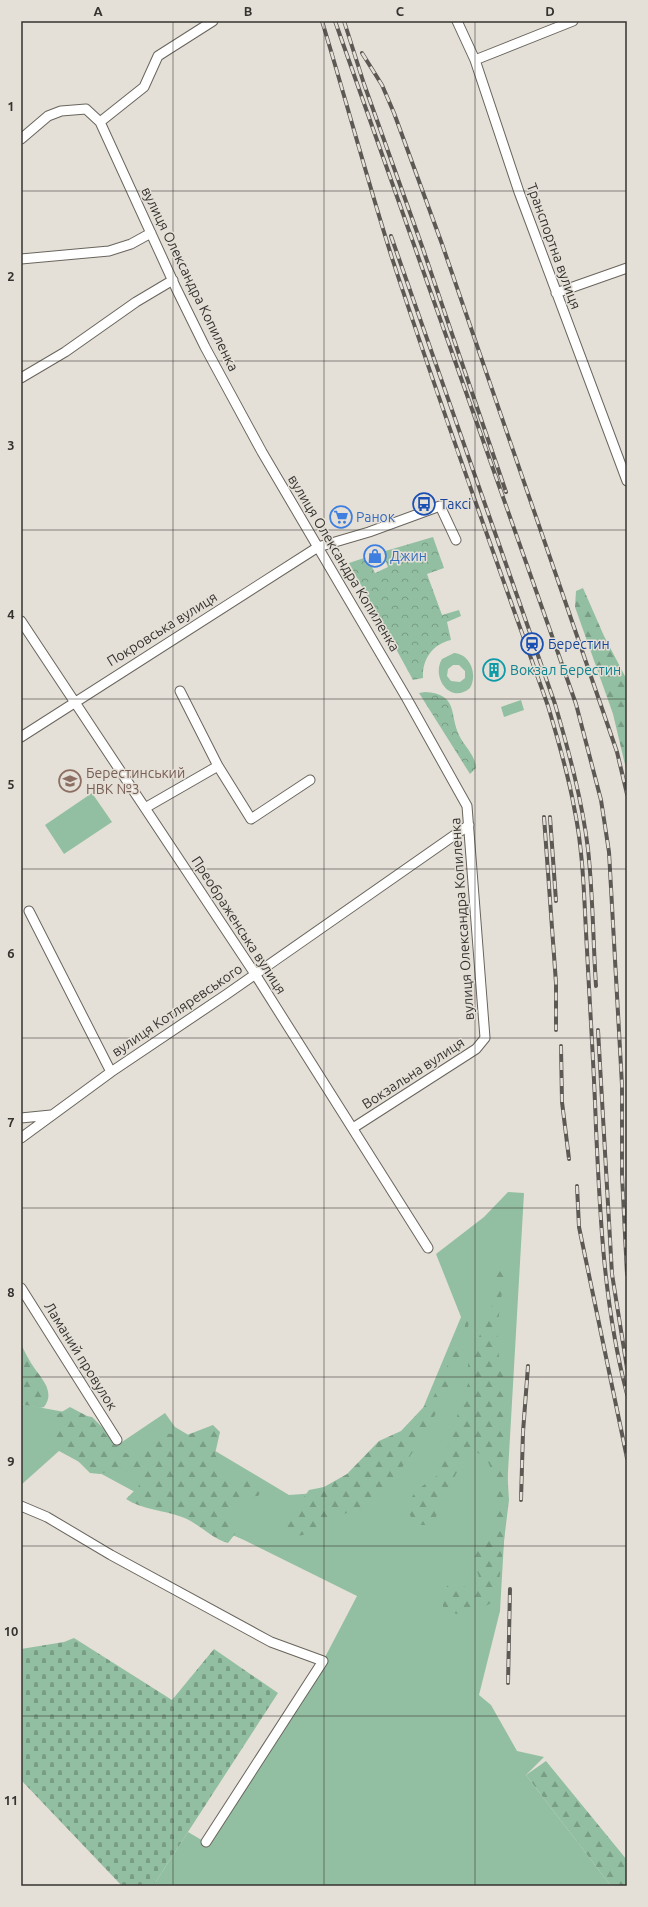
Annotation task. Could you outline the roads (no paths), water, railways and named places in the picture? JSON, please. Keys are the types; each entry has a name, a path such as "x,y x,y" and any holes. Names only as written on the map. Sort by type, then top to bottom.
{"street":[{"path":"21,139 48,116 61,111 86,109 100,122 144,87 158,56 213,21"},
{"name":"Транспортна вулиця","path":"457,21 475,60 519,192 627,481"},
{"path":"475,60 573,21"},
{"name":"вулиця Олександра Копиленка","path":"100,122 205,347 262,452 406,697 467,806 470,825 485,1038"},
{"path":"21,259 109,251 131,244 151,233"},
{"path":"556,293 627,268"},
{"path":"21,378 65,352 136,302 173,280"},
{"name":"Покровська вулиця","path":"21,737 318,547 369,532 440,506 456,540"},
{"name":"Преображенська вулиця","path":"21,621 255,974 428,1248"},
{"path":"180,691 218,766 251,820 310,780"},
{"path":"145,808 218,766"},
{"name":"вулиця Котляревського","path":"21,1138 111,1072 470,825"},
{"path":"29,911 111,1072"},
{"name":"Вокзальна вулиця","path":"353,1128 476,1050 485,1038"},
{"path":"21,1118 51,1116"},
{"name":"Ламаний провулок","path":"21,1288 117,1440"},
{"path":"21,1506 47,1517 110,1555 271,1642 323,1661 206,1842"}],"railway":[{"path":"322,21 392,258 449,426 548,706 569,782 580,842 583,878 599,1195 604,1262 613,1328 627,1394"},
{"path":"335,21 576,704 601,800 609,852 622,1085 622,1175 627,1274"},
{"path":"344,21 364,84 423,249 506,492"},
{"path":"362,53 382,85 394,113 442,244 617,752 627,794"},
{"path":"391,236 555,704 565,740 579,794 588,849 596,986"},
{"path":"544,817 556,983 556,1030"},
{"path":"550,817 556,901"},
{"path":"598,1030 612,1274 627,1368"},
{"path":"561,1046 562,1102 569,1159"},
{"path":"577,1186 579,1227 627,1458"},
{"path":"521,1500 523,1432 528,1366"},
{"path":"508,1683 510,1589"}],"place":[{"name":"Таксі","path":"424,504"},
{"name":"Ранок","path":"341,517"},
{"name":"Джин","path":"375,556"},
{"name":"Берестин","path":"532,644"},
{"name":"Вокзал Берестин","path":"494,670"},
{"name":"Берестинський НВК №3","path":"70,781"}]}
